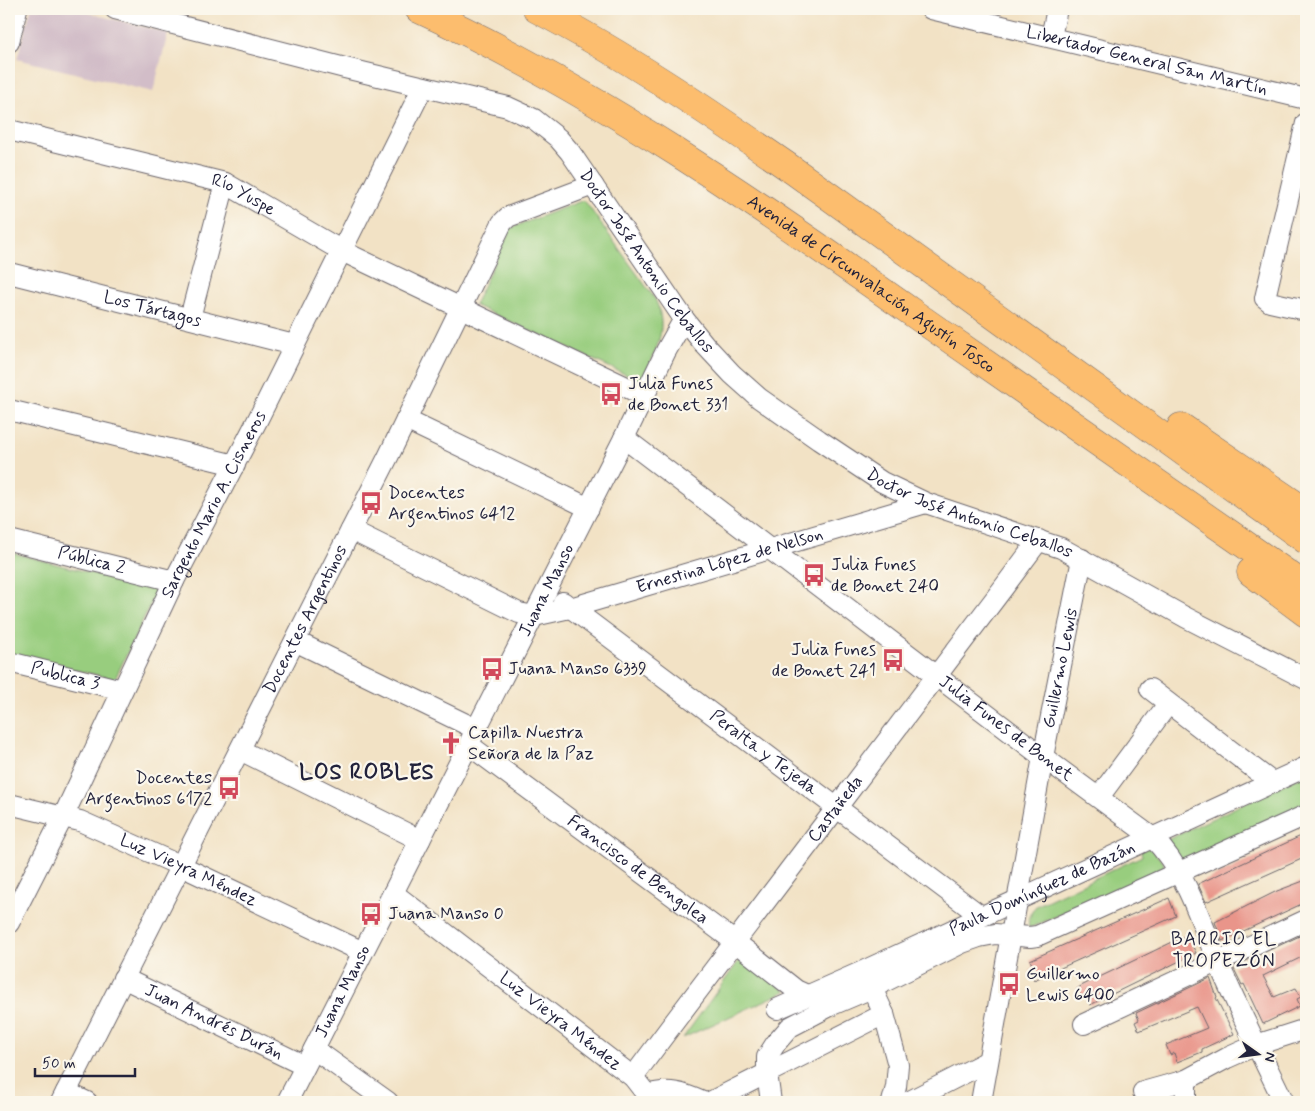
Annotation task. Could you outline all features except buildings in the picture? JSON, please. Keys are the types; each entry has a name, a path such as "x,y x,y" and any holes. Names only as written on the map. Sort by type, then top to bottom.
{"highway":[{"name":"Avenida de Circunvalación Agustín Tosco","path":"419,9 533,67 653,137 771,215 1306,587"},
{"path":"537,9 672,89 794,171 1306,540"},
{"path":"672,89 803,155 1172,420 1306,512"},
{"path":"974,356 1075,449 1247,569 1306,613"}],"street":[{"path":"9,42 17,9"},
{"name":"Doctor José Antonio Ceballos","path":"116,9 508,107 534,119 558,138 581,166 684,319 719,361 759,398 882,482 926,503 1062,548 1185,617 1306,679"},
{"name":"Libertador General San Martín","path":"931,9 1306,99"},
{"path":"1051,37 1058,9"},
{"name":"Sargento Mario A. Cisneros","path":"9,923 63,817 174,581 235,465 423,87"},
{"path":"1306,123 1265,298 1270,302 1306,310"},
{"name":"Río Yuspe","path":"9,130 225,183 342,251 460,307"},
{"path":"190,318 225,183"},
{"name":"Docentes Argentinos","path":"63,1097 351,530 502,223 508,217 593,185"},
{"name":"Los Tártagos","path":"9,273 294,345"},
{"path":"460,307 645,396"},
{"name":"Juana Manso","path":"287,1102 589,508 666,351 684,319"},
{"path":"9,410 235,465"},
{"path":"406,420 589,508"},
{"name":"Julia Funes de Bonet","path":"624,438 1044,758 1153,838 1165,850 1180,872 1218,961 1284,1102"},
{"name":"Ernestina López de Nelson","path":"534,616 570,608 926,503"},
{"path":"351,530 520,613 534,616"},
{"name":"Pública 2","path":"9,540 174,581"},
{"name":"Castañeda","path":"634,1077 734,941 938,676 1039,540"},
{"name":"Guillermo Lewis","path":"981,1102 1082,559"},
{"name":"Peralta y Tejeda","path":"547,590 981,916"},
{"name":"Francisco de Bengolea","path":"295,640 473,737 796,990 825,1000 832,1005"},
{"name":"Publica 3","path":"9,662 122,690"},
{"path":"1150,689 1273,783"},
{"path":"1098,797 1168,704"},
{"path":"240,750 420,840"},
{"name":"Paula Domínguez de Bazán","path":"867,980 981,916 1306,767"},
{"name":"Luz Vieyra Méndez","path":"9,804 80,821 181,866 363,952"},
{"name":"Paula Domínguez de Bazán","path":"777,1009 807,995 867,980 979,937 996,934 1011,934 1030,938 1038,936 1306,815"},
{"name":"Luz Vieyra Méndez","path":"393,893 634,1077 643,1098"},
{"path":"1084,1024 1306,920"},
{"name":"Juan Andrés Durán","path":"124,978 310,1057 377,1099"},
{"path":"771,1102 767,1073 768,1057 776,1043 790,1028 832,1005 867,980 884,1014 898,1065 896,1087 892,1102"},
{"path":"710,1102 884,1014"},
{"path":"1143,1092 1186,1080 1256,1045 1306,1029"},
{"path":"908,1102 988,1061"},
{"path":"1186,1080 1186,1102"},
{"path":"643,1098 660,1091 670,1091 688,1095 703,1102"},
{"path":"63,1097 87,1102"}],"shaded area":[{"path":"31,9 73,9 168,33 153,92 17,59"}],"green space":[{"path":"584,200 655,299 659,311 661,331 659,341 642,382 474,305 511,228"},
{"path":"9,552 157,590 115,679 9,655"},
{"path":"1306,774 1306,809 1184,863 1167,840"},
{"path":"1149,847 1164,863 1163,870 1029,928 1030,917 1036,906 1142,856 1141,851"},
{"path":"741,958 786,991 683,1038"}],"place":[{"name":"Julia Funes de Bonet 331","path":"611,394"},
{"name":"Docentes Argentinos 6412","path":"371,503"},
{"name":"Julia Funes de Bonet 240","path":"814,575"},
{"name":"Julia Funes de Bonet 241","path":"893,660"},
{"name":"Juana Manso 6339","path":"492,669"},
{"name":"Capilla Nuestra Señora de la Paz","path":"451,743"},
{"name":"Docentes Argentinos 6172","path":"229,788"},
{"name":"Juana Manso 0","path":"371,914"},
{"name":"Guillermo Lewis 6400","path":"1009,984"}],"district":[{"name":"LOS ROBLES","path":"367,773"},
{"name":"BARRIO EL TROPEZÓN","path":"1224,950"}]}
